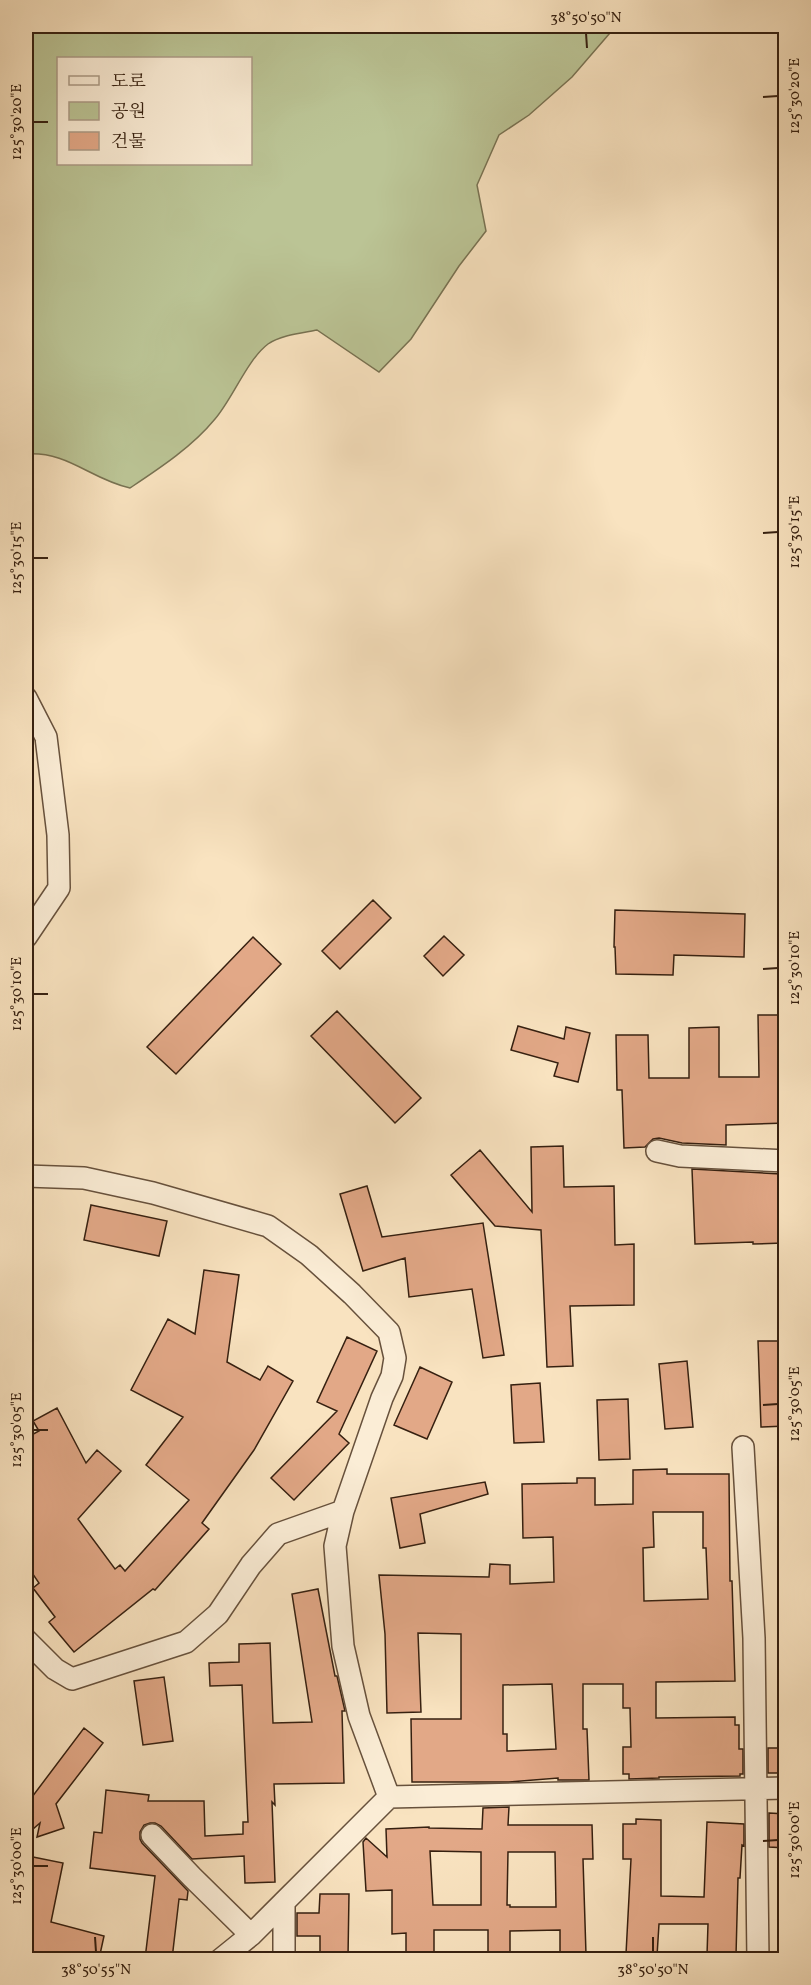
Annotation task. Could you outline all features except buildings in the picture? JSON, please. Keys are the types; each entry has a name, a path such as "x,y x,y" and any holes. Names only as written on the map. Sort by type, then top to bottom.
{"street":[{"path":"26,698 46,737 58,836 59,888 26,937"},
{"path":"657,1151 680,1156 786,1161"},
{"path":"26,1176 84,1178 153,1193 268,1227 309,1255 389,1332 395,1358 392,1376 382,1398 343,1511 335,1546 343,1646 359,1716 389,1797"},
{"path":"743,1447 754,1638 758,1959"},
{"path":"26,1640 54,1669 72,1679 186,1642 218,1614 251,1565 278,1534 343,1511"},
{"path":"220,1959 251,1935 389,1797 786,1788"},
{"path":"152,1835 251,1935"},
{"path":"284,1902 284,1959"}],"green space":[{"path":"26,26 616,26 572,77 529,115 499,135 477,185 486,231 459,266 411,339 379,372 317,330 279,338 260,351 222,410 206,429 175,456 130,488 116,484 67,461 41,454 26,454"}]}
